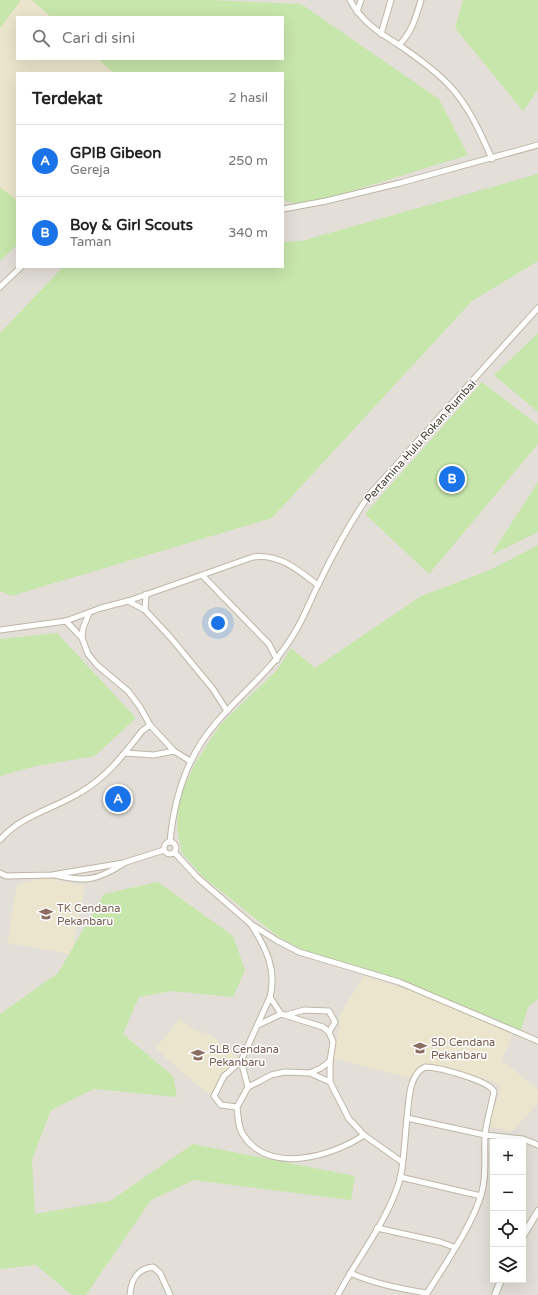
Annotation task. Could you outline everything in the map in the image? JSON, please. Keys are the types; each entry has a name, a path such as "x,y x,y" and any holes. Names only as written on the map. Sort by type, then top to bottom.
{"street":[{"path":"350,0 364,21 380,34 399,45 447,84 463,104 478,127 492,159"},
{"path":"357,12 361,0"},
{"path":"380,34 391,0"},
{"path":"399,45 406,38 413,27 421,0"},
{"path":"284,209 326,201 492,159 538,145"},
{"path":"0,287 20,268"},
{"name":"Pertamina Hulu Rokan Rumbai","path":"170,842 177,800 190,761 202,740 227,711 277,660 296,632 318,585 349,526 370,494 538,308"},
{"path":"0,630 66,621 111,604 128,601 202,576 244,559 264,555 281,560 318,585"},
{"path":"202,576 269,644 277,660"},
{"path":"145,610 146,594"},
{"path":"128,601 145,610 188,658 227,711"},
{"path":"82,638 83,628 89,613"},
{"path":"66,621 82,638 88,654 96,665 128,691 140,707 150,725 174,751 190,761"},
{"path":"0,840 24,820 80,793 102,779 142,731 150,725"},
{"path":"125,753 154,755 174,751"},
{"path":"164,850 165,844 170,842 176,846 174,852"},
{"path":"164,850 169,854 174,852"},
{"path":"0,873 6,876 52,875 123,863 164,850"},
{"path":"174,852 198,878 251,924 299,952 399,982 538,1041"},
{"path":"52,875 87,880 110,872 123,863"},
{"path":"237,1107 221,1105 214,1096 224,1076 241,1061 270,997 273,977 269,958 262,942 251,924"},
{"path":"270,997 281,1014"},
{"path":"287,1015 304,1010 329,1011 335,1022 330,1032"},
{"path":"258,1025 281,1014 323,1027 330,1032 333,1042 330,1061 330,1082 349,1119 364,1135 402,1162"},
{"path":"241,1061 248,1087"},
{"path":"330,1061 321,1068 310,1072 284,1072 271,1075 248,1087 237,1107 243,1135 250,1145 266,1153 293,1159 324,1155 349,1144 364,1135"},
{"path":"338,1295 350,1273 377,1228 400,1177 411,1090 415,1076 421,1069 430,1067 483,1082 493,1088 494,1092 487,1118 485,1135 483,1186 481,1196 472,1216 427,1294 392,1288 350,1273"},
{"path":"310,1072 330,1082"},
{"path":"407,1118 485,1135 523,1139 538,1145"},
{"path":"400,1177 481,1196"},
{"path":"526,1231 538,1211"},
{"path":"377,1228 440,1242 454,1247"},
{"path":"130,1295 130,1285 138,1272 143,1269 153,1267 160,1273 170,1295"},
{"path":"495,1295 500,1283"}],"shaded area":[{"path":"0,0 538,0 538,1295 0,1295"},
{"path":"21,0 32,0 50,16 16,16 16,60 99,60 113,72 16,72 16,203 14,199 0,187 0,28"},
{"name":"TK Cendana Pekanbaru","path":"46,878 85,886 73,948 69,954 7,943 17,884"},
{"name":"SD Cendana Pekanbaru","path":"364,976 415,992 513,1033 502,1060 538,1090 538,1103 511,1132 489,1126 490,1118 500,1093 500,1087 494,1082 439,1065 419,1067 409,1078 332,1058 340,1025 339,1016"},
{"name":"SLB Cendana Pekanbaru","path":"180,1019 193,1029 211,1035 241,1061 209,1095 155,1048"}],"green space":[{"path":"0,0 21,0 0,28"},
{"path":"32,0 208,0 301,4 439,99 468,155 304,206 284,200 284,72 113,72 99,60 284,60 284,16 50,16"},
{"path":"463,0 538,0 538,90 523,111 455,28"},
{"path":"538,174 538,261 472,301 272,518 11,596 0,591 0,333 62,268 284,268 284,242 301,241"},
{"path":"0,187 15,199 16,202 16,246 0,261"},
{"path":"538,333 538,412 494,375"},
{"path":"482,382 538,425 538,444 429,574 365,514"},
{"path":"538,482 538,532 491,555"},
{"path":"538,545 538,999 528,1007 521,1031 494,1018 303,950 280,938 202,876 182,853 177,827 179,797 196,762 220,725 277,670 291,648 315,668 421,596 490,570"},
{"path":"57,633 136,718 95,756 36,766 0,776 0,639"},
{"path":"158,882 233,936 245,970 233,997 171,991 139,997 123,1034 173,1076 177,1097 94,1089 51,1110 32,1160 35,1214 110,1201 193,1144 355,1176 351,1200 194,1180 151,1200 86,1295 72,1295 36,1265 0,1269 0,1014 58,973 104,894"}],"place":[{"name":"Boy & Girl Scouts","path":"452,479"},
{"name":"GPIB Gibeon","path":"118,799"},
{"name":"TK Cendana Pekanbaru","path":"46,914"},
{"name":"SD Cendana Pekanbaru","path":"420,1048"},
{"name":"SLB Cendana Pekanbaru","path":"198,1055"}]}
